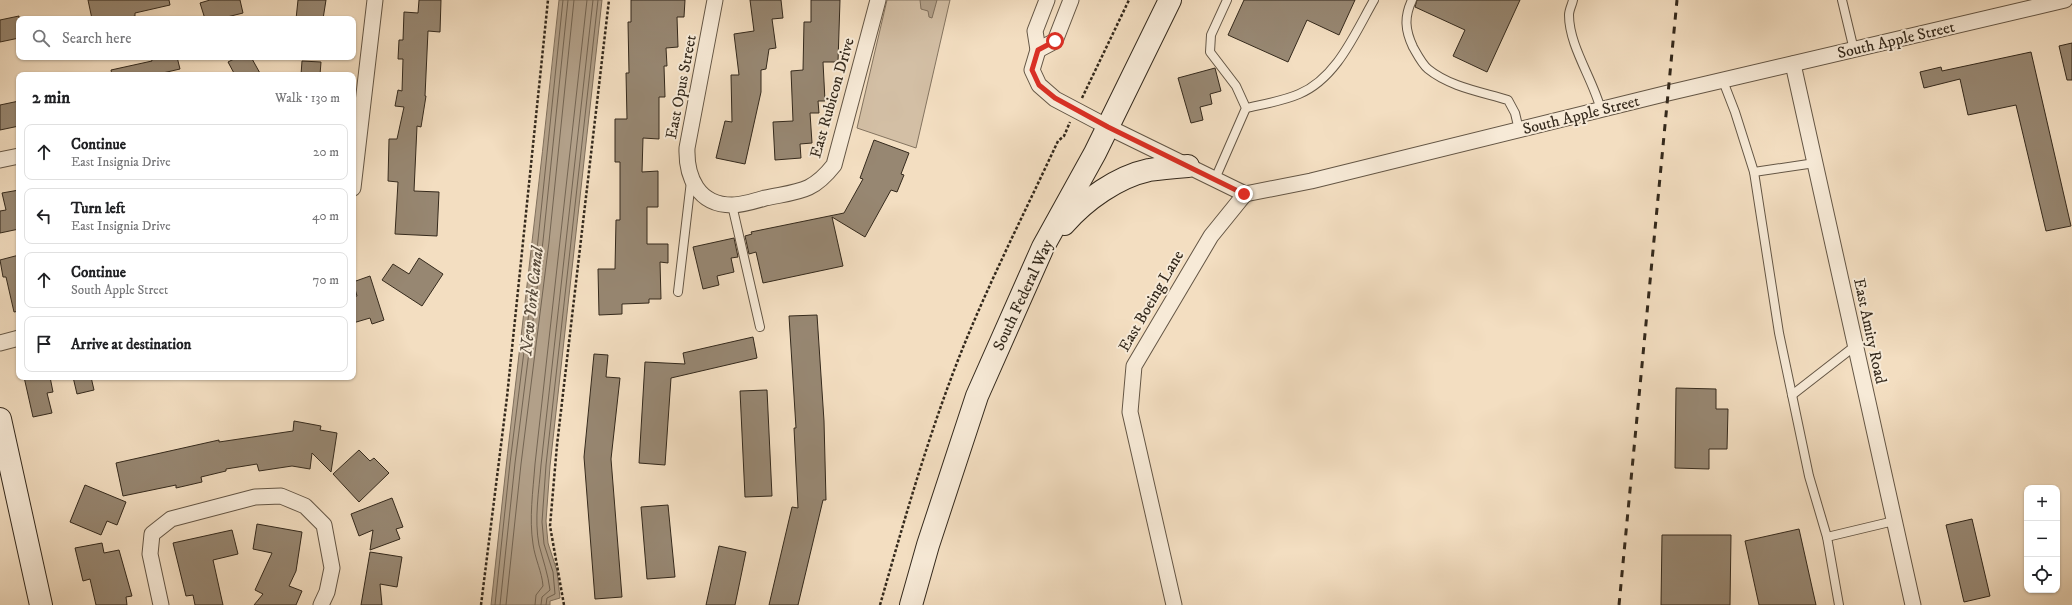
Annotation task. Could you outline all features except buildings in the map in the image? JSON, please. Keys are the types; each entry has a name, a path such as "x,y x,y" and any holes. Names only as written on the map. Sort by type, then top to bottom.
{"main road":[{"name":"South Federal Way","path":"912,605 928,545 977,396 1044,247 1108,127 1170,0"},
{"path":"1044,247 1077,209 1107,188 1148,170 1188,166"},
{"path":"0,419 5,470 41,605"}],"street":[{"path":"356,162 375,0"},
{"name":"East Opus Street","path":"692,181 687,165 688,148 715,0"},
{"name":"East Rubicon Drive","path":"692,181 702,194 714,202 732,205 806,190 822,181 834,165 878,0"},
{"path":"1047,0 1035,31 1038,50 1032,70 1039,85 1055,98 1108,127 1244,194"},
{"path":"1038,50 1055,41 1072,0"},
{"name":"South Apple Street","path":"1244,194 1310,181 1601,110 2065,0"},
{"name":"East Amity Road","path":"1793,64 1912,605"},
{"path":"0,160 16,157"},
{"name":"East Boeing Lane","path":"1174,605 1130,412 1134,366 1210,236 1244,194"},
{"path":"0,343 16,339"},
{"path":"161,605 150,554 152,534 171,519 255,497 281,496 305,506 324,525 332,568 327,592 321,605"}],"lane":[{"path":"1215,179 1246,108 1236,86 1210,52 1211,35 1227,0"},
{"path":"1246,108 1295,96 1324,79 1345,50 1374,0"},
{"path":"1412,0 1407,11 1405,25 1413,46 1427,69 1459,85 1508,100 1515,113 1519,130"},
{"path":"1573,0 1568,13 1571,33 1596,91 1601,110"},
{"path":"1842,0 1854,50"},
{"path":"1722,81 1735,112 1754,172 1779,333 1809,476 1827,537 1839,605"},
{"path":"1754,172 1815,163"},
{"path":"678,292 692,181"},
{"path":"732,205 760,327"},
{"path":"1792,395 1855,346"},
{"path":"1827,537 1894,522"}],"path":[{"path":"481,605 507,397 548,0"},
{"path":"564,605 550,526 557,445 609,0"},
{"path":"1087,87 1129,0"},
{"path":"880,605 931,435 960,355 992,282 1058,141 1064,136"}],"shaded area":[{"path":"887,0 950,0 916,148 857,128"}],"water":[{"name":"New York Canal","path":"559,0 602,0 550,466 546,521 548,543 557,571 560,598 550,601 550,605 491,605 542,151"},
{"path":"920,0 937,0 932,18 929,17 928,11 921,9"}],"railway":[{"path":"1619,605 1677,0"}],"route":[{"path":"1055,41 1038,50 1032,70 1039,85 1055,98 1108,127 1244,194"}]}
